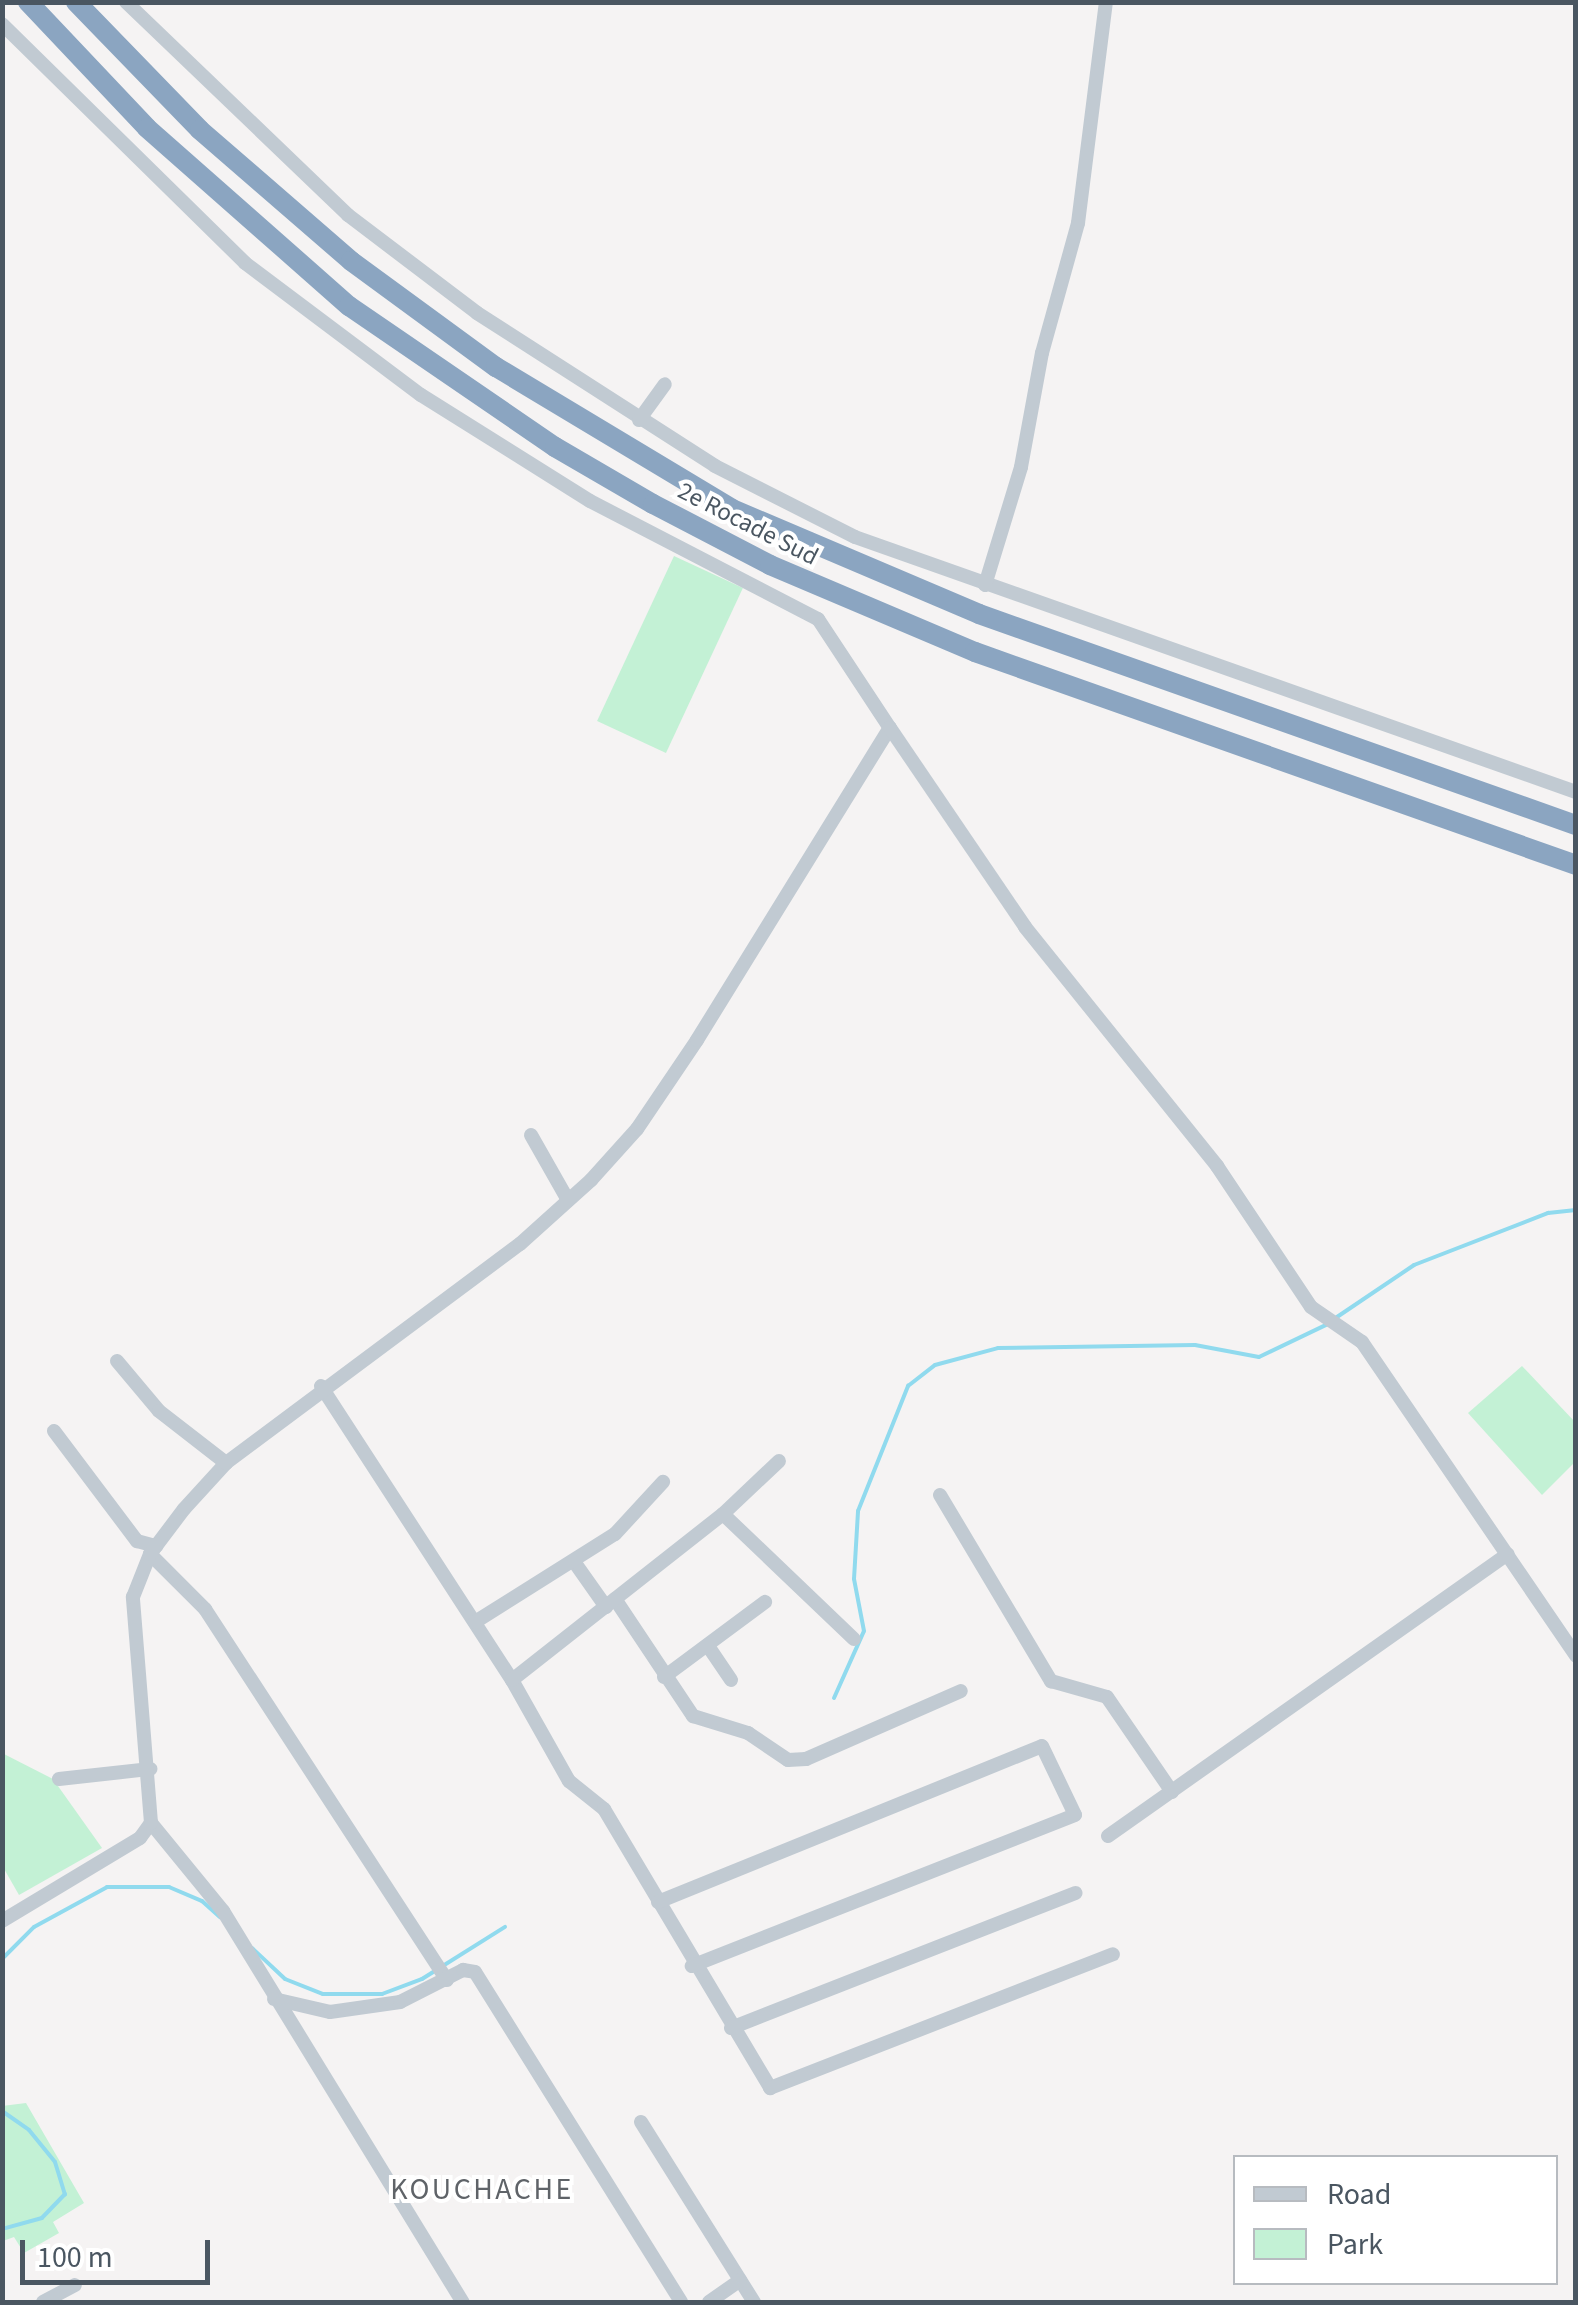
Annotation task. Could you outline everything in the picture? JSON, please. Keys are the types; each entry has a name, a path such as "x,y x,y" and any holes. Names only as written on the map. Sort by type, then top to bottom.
{"highway":[{"name":"2e Rocade Sud","path":"28,2 147,128 348,306 556,447 654,504 770,565 940,638 1576,865"},
{"name":"2e Rocade Sud","path":"76,2 200,130 351,261 510,377 716,500 812,548 960,606 1576,826"}],"street":[{"path":"126,2 348,215 477,313 639,420 855,536 1576,792"},
{"path":"985,584 1021,467 1042,353 1078,223 1106,2"},
{"path":"2,24 245,263 421,395 590,502 818,620 1026,927 1188,1126 1311,1307 1350,1330 1576,1656"},
{"path":"639,420 665,384"},
{"path":"2,1921 140,1838 151,1823 150,1768 133,1631 133,1596 153,1550 226,1463 321,1386 520,1244 637,1129 890,728"},
{"path":"530,1136 568,1200"},
{"path":"116,1361 159,1411 226,1463"},
{"path":"321,1386 512,1680 569,1782 604,1809 692,1966 770,2088 1112,1954"},
{"path":"54,1430 137,1541 153,1550 204,1609 447,1980"},
{"path":"512,1680 723,1514 779,1460"},
{"path":"475,1622 576,1563 615,1534 663,1482"},
{"path":"940,1495 1050,1681 1107,1697 1172,1792"},
{"path":"723,1514 854,1639"},
{"path":"1108,1836 1508,1554"},
{"path":"576,1563 693,1716 748,1733 797,1761 960,1691"},
{"path":"664,1677 765,1602"},
{"path":"708,1646 732,1680"},
{"path":"658,1902 1042,1746 1074,1816 692,1966"},
{"path":"59,1779 150,1768"},
{"path":"151,1823 223,1911 464,2302"},
{"path":"731,2028 1075,1894"},
{"path":"274,1999 330,2012 400,2002 475,1972 681,2302"},
{"path":"641,2122 754,2302"},
{"path":"709,2302 740,2280"},
{"path":"43,2302 75,2284"}],"green space":[{"path":"674,556 743,588 666,753 597,721"},
{"path":"1522,1366 1575,1422 1575,1462 1542,1495 1468,1413"},
{"path":"2,1753 53,1779 102,1848 19,1895 3,1867"},
{"path":"26,2103 84,2203 53,2222 59,2233 24,2253 14,2237 3,2241 2,2106"}],"waterway":[{"path":"1337,1317 1414,1265 1548,1213 1576,1210"},
{"path":"834,1698 864,1631 854,1579 858,1511 908,1386 935,1365 998,1348 1195,1345 1259,1357 1330,1323"},
{"path":"2,1959 34,1927 107,1887 169,1887 202,1901 220,1917"},
{"path":"252,1948 285,1979 323,1994 382,1994 422,1979 505,1927"},
{"path":"2,2111 29,2130 55,2162 65,2194 42,2218 2,2229"}],"district":[{"name":"KOUCHACHE","path":"482,2190"}]}
